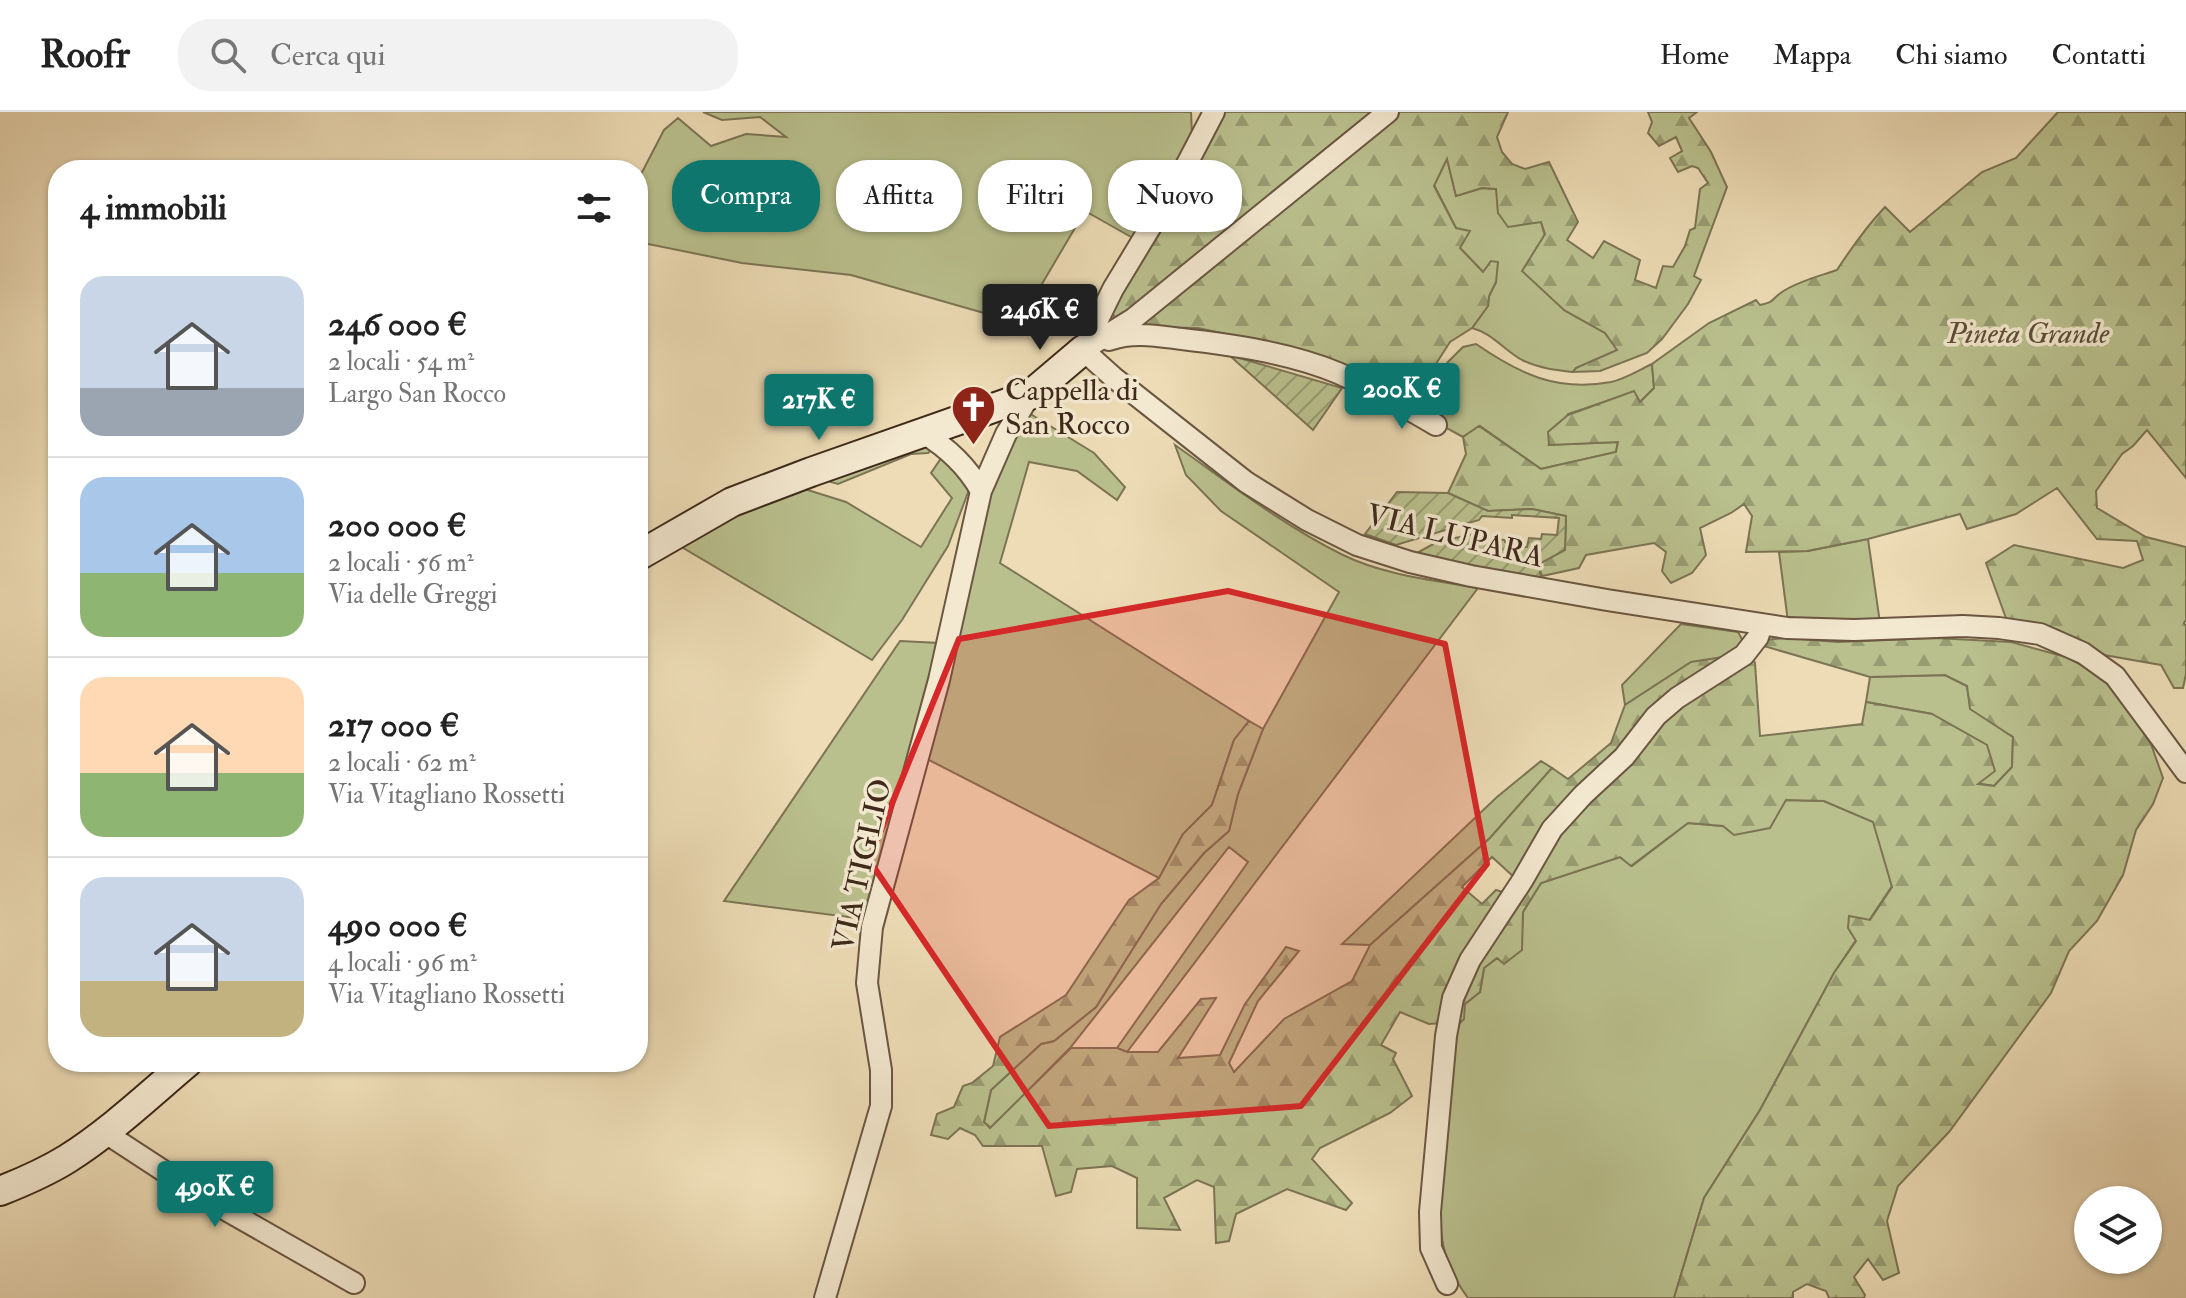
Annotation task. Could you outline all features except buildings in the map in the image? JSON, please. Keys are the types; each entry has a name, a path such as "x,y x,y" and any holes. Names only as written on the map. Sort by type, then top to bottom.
{"street":[{"path":"1198,112 1201,139"},
{"path":"1083,350 1113,289 1214,112"},
{"path":"648,550 732,502 1030,395 1083,350 1133,319 1388,112"},
{"path":"1083,350 1119,336 1141,335 1239,346 1338,373 1436,425"},
{"name":"VIA LUPARA","path":"1083,350 1246,482 1307,520 1357,545 1410,562 1471,576 1762,624"},
{"name":"VIA TIGLIO","path":"825,1298 881,1106 881,1070 867,983 872,927 939,680 981,491 1006,434 1030,395"},
{"path":"923,433 955,456 981,491"},
{"path":"1447,1284 1431,1248 1430,1212 1446,1036 1453,998 1470,960 1552,829 1624,757 1656,716 1677,698 1744,655 1758,637 1762,624 1854,630 1963,626 2040,634 2083,653 2115,676 2186,772"},
{"path":"0,1191 67,1159 176,1072"},
{"path":"104,1132 205,1198 354,1283"}],"highlighted area":[{"path":"1228,591 1445,644 1487,864 1301,1106 1049,1126 869,860 959,639"}],"green space":[{"path":"703,112 1191,112 1192,134 1180,160 1108,160 1108,224 1092,215 1092,160 978,160 978,232 1073,232 1036,294 1000,286 991,315 851,275 742,263 648,244 648,161 664,130 678,118 711,146 746,134 786,137 760,117 722,120"},
{"path":"1221,112 1380,112 1242,225 1242,160 1198,160"},
{"path":"1400,112 1508,112 1497,137 1502,152 1512,164 1525,169 1549,162 1578,222 1567,240 1593,258 1604,241 1640,260 1635,280 1656,288 1663,266 1673,267 1690,230 1695,228 1700,189 1708,183 1698,168 1692,166 1678,172 1670,158 1682,151 1676,137 1659,146 1648,133 1652,122 1648,112 1697,112 1689,118 1711,152 1727,187 1694,276 1701,280 1662,339 1647,353 1600,371 1573,372 1617,350 1605,333 1564,310 1522,271 1545,234 1541,222 1508,227 1498,213 1496,189 1482,188 1456,196 1447,159 1434,186 1456,228 1470,231 1460,248 1483,272 1491,261 1498,262 1496,282 1488,306 1472,328 1450,342 1423,384 1399,399 1249,339 1198,328 1133,327"},
{"name":"Pineta Grande","path":"2058,112 2186,112 2186,478 2147,430 2122,454 2096,491 2097,508 2146,537 2186,547 2186,674 2183,688 2174,688 2161,665 2104,655 2052,631 2007,621 1986,563 2014,545 2123,568 2143,560 2137,541 2097,539 2057,488 2016,514 1967,529 1960,514 1868,539 1807,551 1746,552 1752,516 1744,504 1700,528 1706,555 1692,573 1671,583 1662,571 1666,552 1654,543 1586,555 1579,568 1542,576 1538,564 1565,550 1566,516 1532,509 1488,511 1448,493 1466,454 1463,437 1479,426 1541,469 1616,452 1618,442 1549,445 1548,432 1568,415 1634,391 1640,402 1654,388 1652,364 1709,323 1756,300 1760,305 1769,302 1795,285 1837,270 1885,207 1910,232 1982,172 2016,158"},
{"path":"1447,158 1456,196 1482,188 1497,189 1498,213 1541,221 1564,310 1605,333 1618,350 1573,372 1522,360 1486,334 1472,328 1488,306 1496,282 1460,248 1456,228 1434,185"},
{"path":"1122,232 1137,232 1133,238"},
{"path":"1160,232 1233,232 1124,321 1115,320 1112,310"},
{"path":"1476,344 1524,372 1573,384 1611,382 1652,364 1654,388 1639,403 1634,392 1568,414 1549,445 1618,442 1616,452 1541,469 1480,426 1463,437 1410,402 1432,387 1448,362 1463,347"},
{"path":"1229,355 1342,388 1313,430"},
{"path":"1029,413 1094,453 1125,487 1117,500 1077,471 1029,462 1000,563 1249,721 1234,740 1212,805 1183,834 1159,878 927,759 991,492 1009,447"},
{"path":"918,445 936,447 928,453 911,454 838,484 813,477"},
{"path":"1175,445 1276,516 1341,554 1391,572 1478,588 1127,1052 1117,1048 1248,862 1229,847 1070,1048 991,1128 984,1122 991,1090 1041,1044 1054,1041 1096,1007 1161,904 1204,853 1229,831 1238,794 1263,729 1339,592 1221,511 1186,475"},
{"path":"944,454 970,487 948,546 902,620 872,660 675,543 792,485 846,502 921,547 952,498 931,473"},
{"path":"1397,492 1448,493 1488,511 1532,509 1566,516 1565,550 1539,564 1541,580 1413,555 1437,542 1478,533 1478,538 1505,540 1508,546 1527,547 1529,538 1541,539 1542,534 1557,535 1559,518 1482,516 1479,520 1396,545 1365,534"},
{"path":"1868,539 1880,623 1788,622 1779,552 1808,551"},
{"path":"1681,624 1738,632 1744,643 1736,655 1691,663 1625,705 1622,685"},
{"path":"1787,638 1838,642 1935,638 2011,642 2066,657 2099,674 2119,695 2151,744 2163,778 2153,804 2136,830 2123,875 2097,921 2069,951 2051,993 1949,1132 1898,1186 1887,1221 1899,1273 1883,1280 1868,1259 1854,1277 1864,1298 1829,1298 1826,1291 1807,1284 1793,1292 1793,1298 1674,1298 1704,1198 1760,1110 1834,973 1856,941 1848,928 1849,916 1870,920 1892,887 1873,822 1824,801 1786,800 1770,828 1734,835 1723,826 1688,823 1631,866 1620,857 1541,883 1523,912 1522,950 1504,964 1497,958 1484,968 1480,992 1465,1004 1464,1019 1449,1034 1477,964 1564,828 1668,713 1752,657 1760,736 1862,724 1866,702 1932,714 1987,745 1995,771 1978,784 1994,786 2012,767 2013,737 1970,709 1967,686 1945,675 1870,677 1764,646 1764,640"},
{"path":"900,641 939,643 905,779 864,919 724,901"},
{"path":"1736,655 1648,715 1515,878 1492,857 1462,887 1482,904 1496,890 1506,893 1443,1023 1429,1024 1400,1012 1381,1045 1396,1053 1393,1059 1412,1096 1390,1113 1320,1148 1312,1159 1352,1203 1346,1210 1287,1189 1236,1214 1229,1241 1216,1243 1214,1187 1197,1180 1164,1198 1180,1230 1137,1228 1137,1178 1112,1166 1077,1169 1071,1192 1056,1196 1042,1146 983,1146 975,1135 960,1128 948,1139 931,1135 937,1114 954,1107 963,1086 972,1083 993,1066 1000,1037 1066,995 1129,900 1159,878 1183,834 1212,805 1234,740 1249,721 1263,729 1238,794 1229,831 1204,853 1161,904 1096,1007 1054,1041 1041,1044 991,1090 984,1122 990,1128 1071,1048 1158,1052 1201,999 1216,998 1178,1058 1220,1055 1245,1004 1286,947 1299,951 1258,1001 1229,1063 1234,1072 1284,1019 1352,981 1370,945 1490,838 1552,768 1568,779 1611,743 1625,705 1691,662"},
{"path":"1945,675 1967,686 1971,709 2013,737 2012,767 1994,786 1976,783 1932,714 1866,702 1870,677"},
{"path":"1541,761 1552,768 1490,838 1370,945 1342,944 1497,797"},
{"path":"1786,800 1824,801 1874,822 1892,886 1834,973 1760,1110 1704,1198 1674,1298 1468,1298 1448,1262 1440,1223 1449,1034 1465,1004 1480,992 1484,968 1497,958 1521,950 1523,912 1541,883 1620,857 1632,866 1688,823 1723,826"}],"place":[{"name":"Cappella di San Rocco","path":"974,446"}]}
